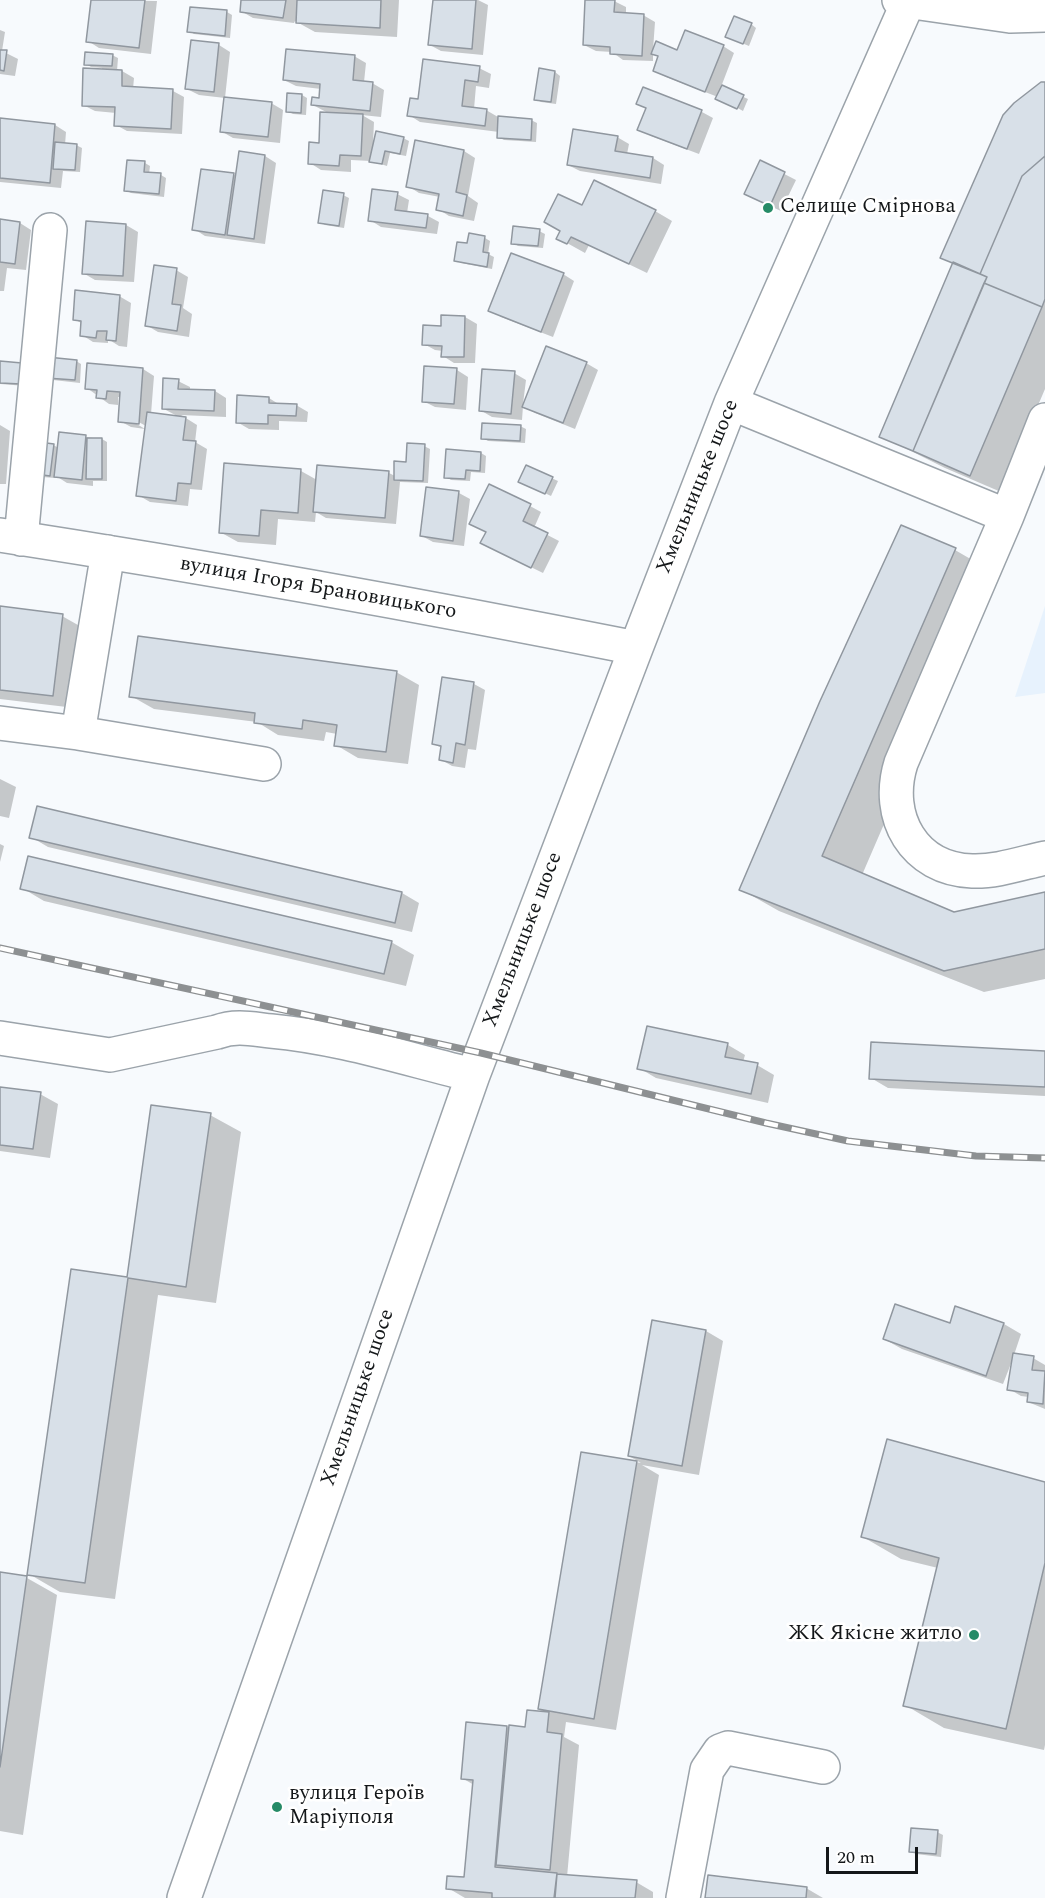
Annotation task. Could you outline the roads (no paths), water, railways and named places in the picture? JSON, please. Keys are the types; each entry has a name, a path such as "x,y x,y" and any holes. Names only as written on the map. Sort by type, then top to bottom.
{"street":[{"path":"905,0 1010,16 1045,15"},
{"name":"Хмельницьке шосе","path":"183,1898 472,1076 732,403 905,0"},
{"path":"10,537 50,230"},
{"path":"732,403 1007,516"},
{"path":"1045,420 1007,516 901,764 897,777 896,805 905,832 913,843 923,854 948,867 976,872 1045,858"},
{"name":"вулиця Ігоря Брановицького","path":"10,537 500,621 636,648"},
{"path":"78,733 108,552"},
{"path":"0,723 78,733 264,764"},
{"path":"0,1038 110,1055 217,1032 230,1027 243,1028 311,1035 472,1076"},
{"path":"683,1898 707,1770 720,1751 728,1748 823,1767"}],"railway":[{"path":"0,948 481,1053 848,1141 976,1156 1045,1158"}],"place":[{"name":"Селище Смірнова","path":"768,208"},
{"name":"ЖК Якісне житло","path":"974,1635"},
{"name":"вулиця Героїв Маріуполя","path":"277,1807"}]}
